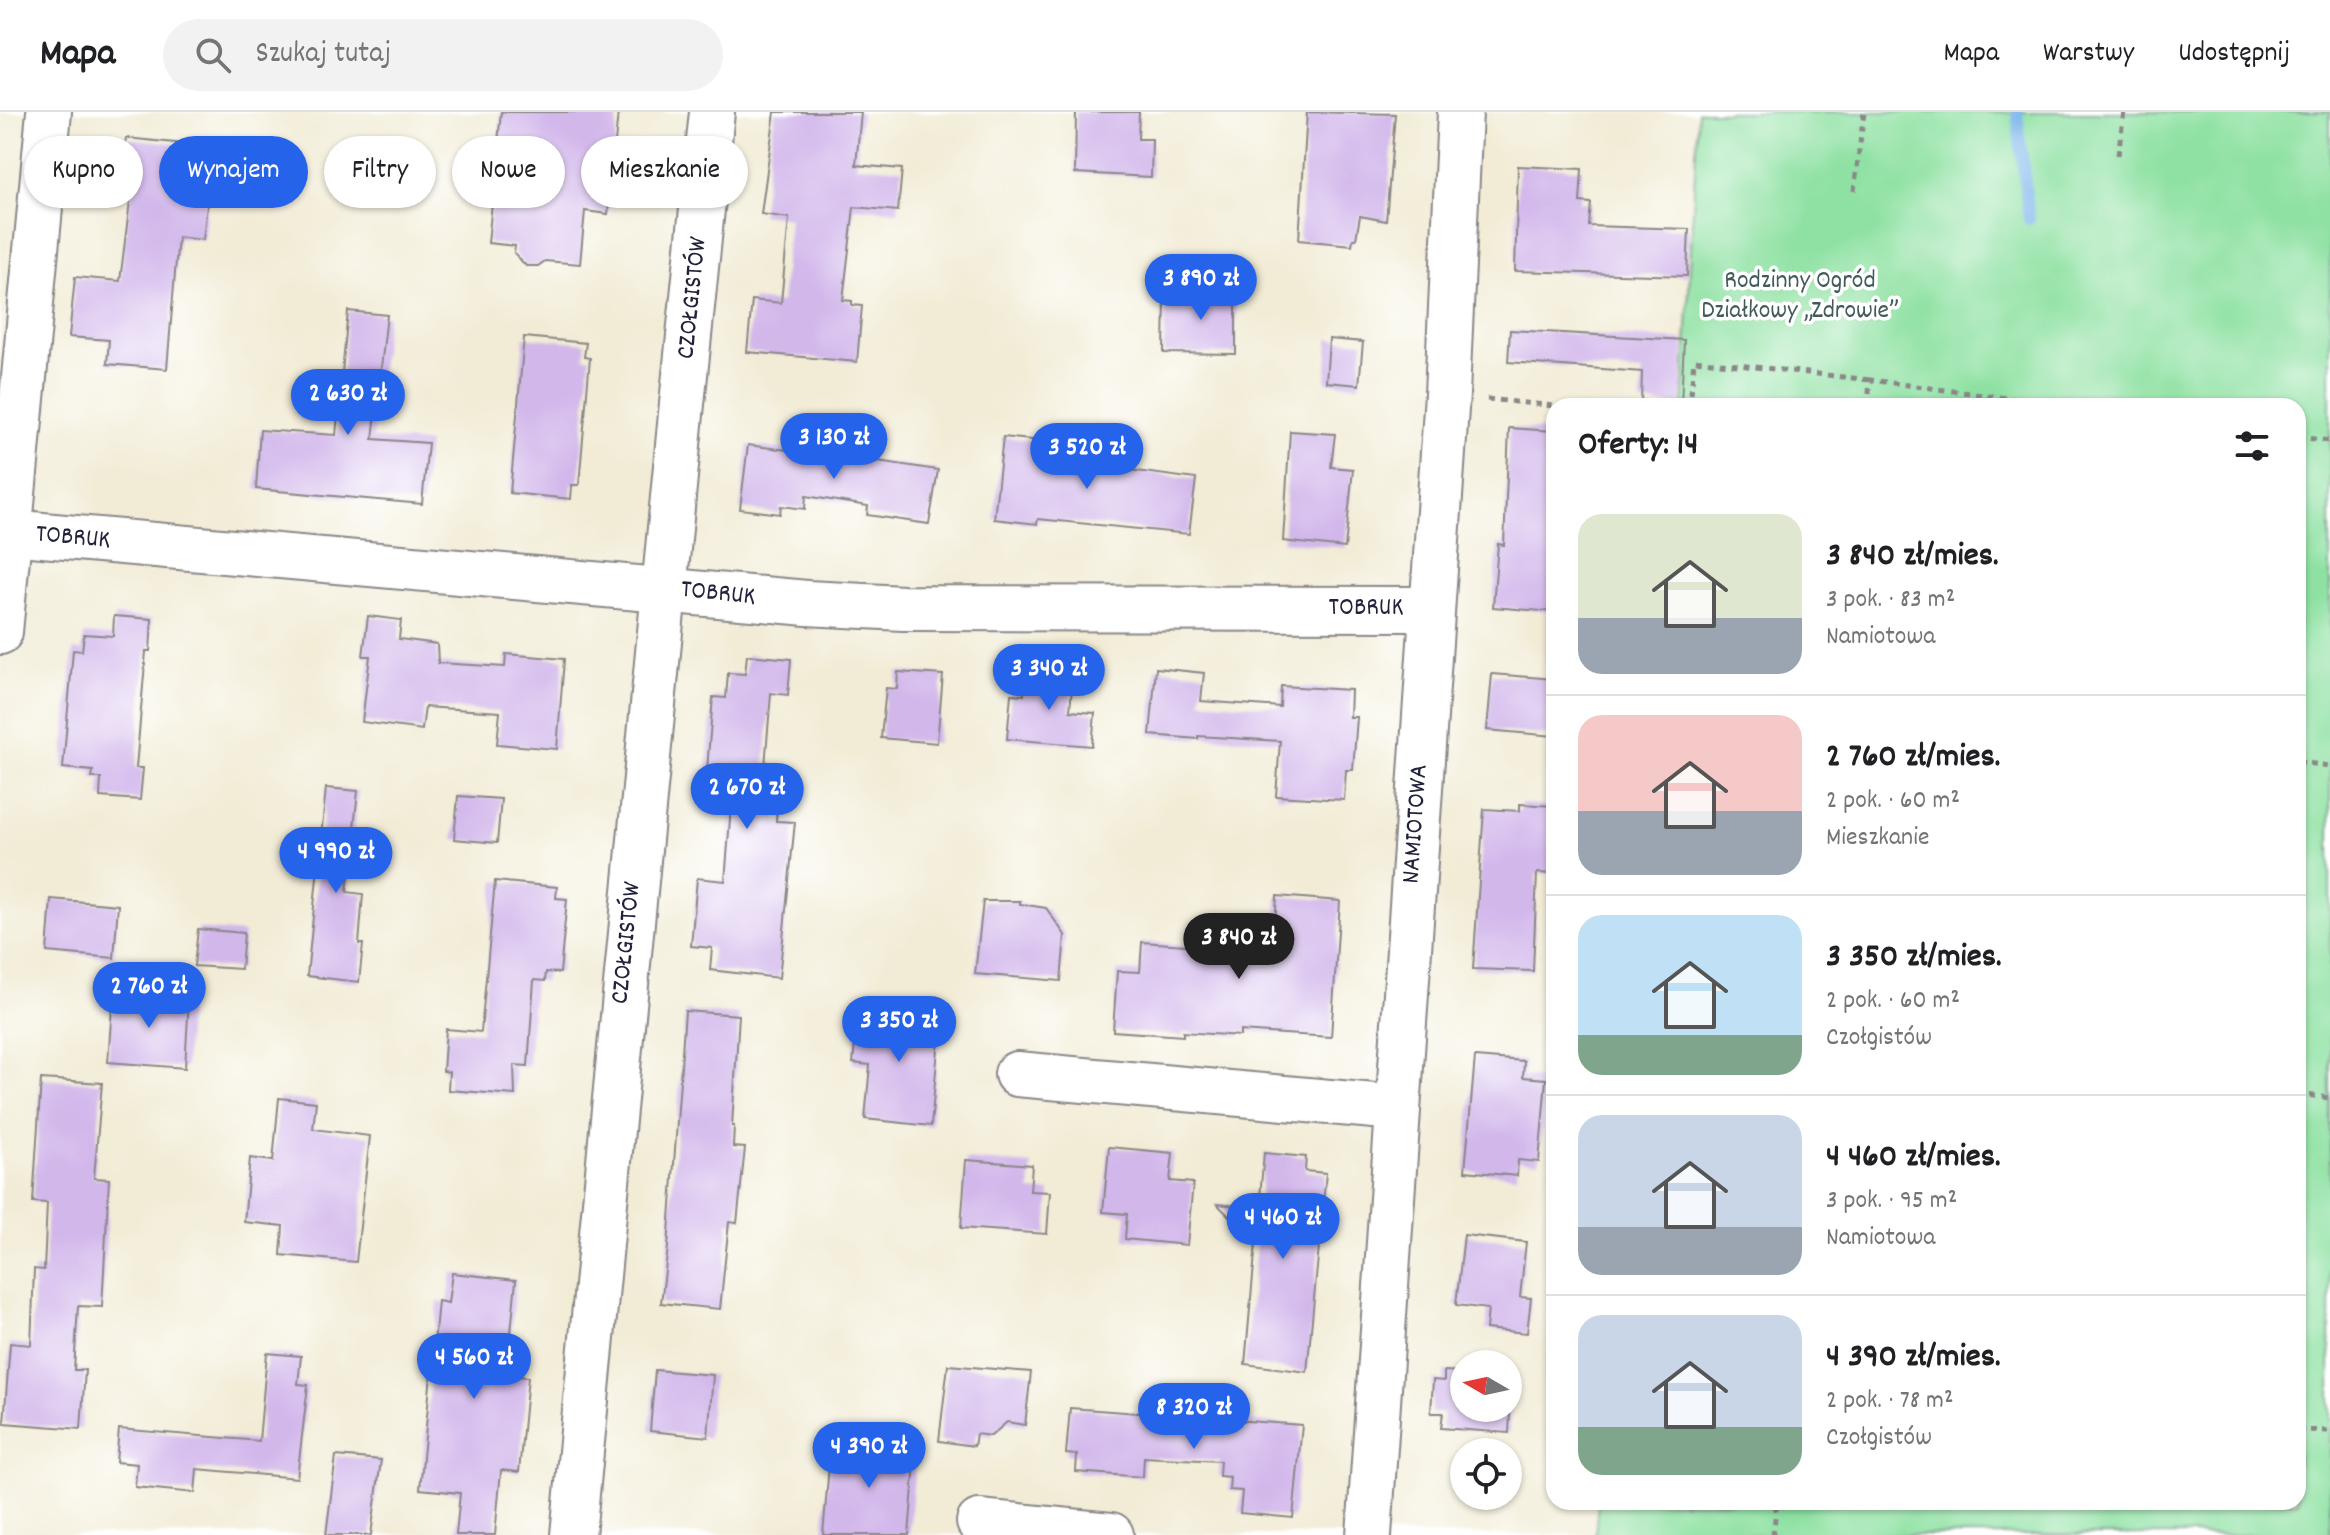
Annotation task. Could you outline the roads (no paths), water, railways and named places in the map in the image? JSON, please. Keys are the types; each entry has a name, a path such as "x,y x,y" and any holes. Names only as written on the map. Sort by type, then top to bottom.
{"street":[{"path":"0,632 49,112"},
{"name":"CZOŁGISTÓW","path":"573,1535 603,1192 712,112"},
{"name":"NAMIOTOWA","path":"1369,1535 1447,394 1460,112"},
{"name":"TOBRUK","path":"9,532 807,603 903,608 1431,609"},
{"path":"1017,1074 1397,1108"},
{"path":"979,1522 1111,1535"}],"waterway":[{"path":"2017,112 2029,219"}],"park label":[{"name":"Rodzinny Ogród Działkowy „Zdrowie”","path":"1800,296"}]}
